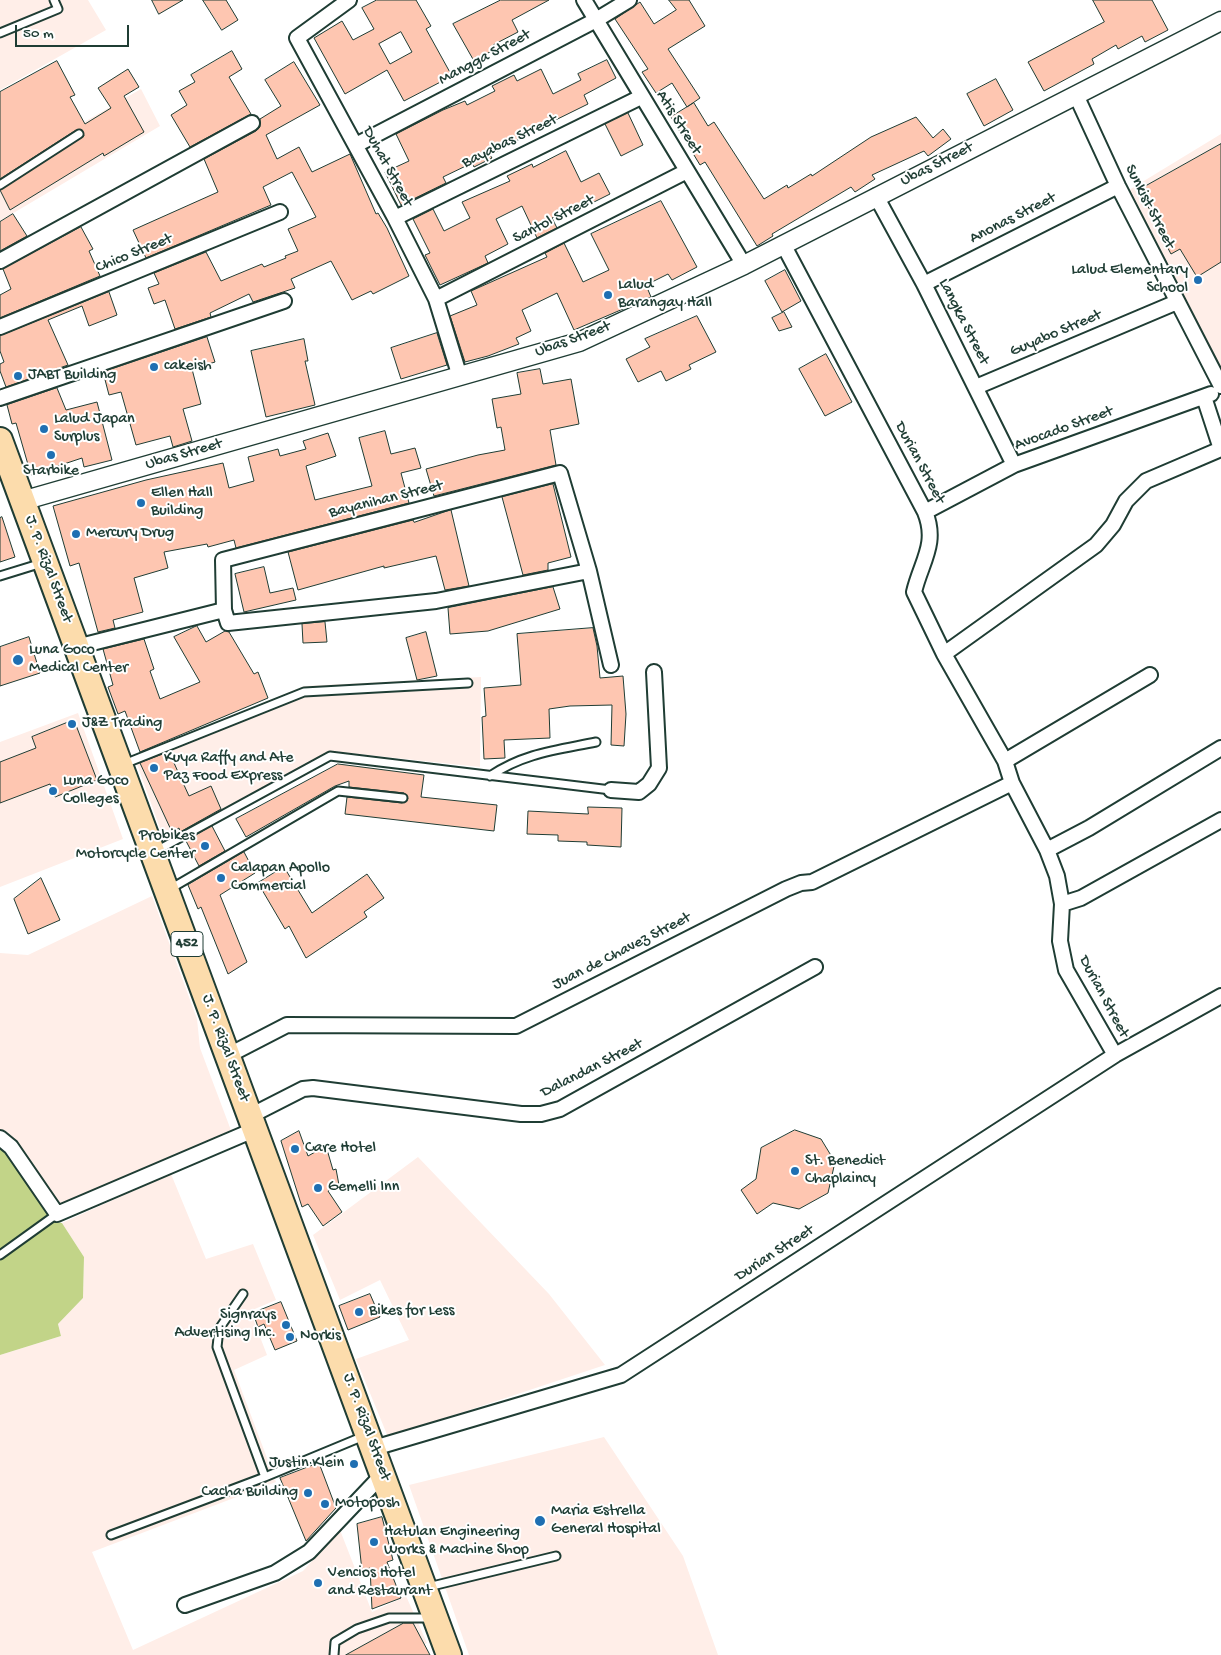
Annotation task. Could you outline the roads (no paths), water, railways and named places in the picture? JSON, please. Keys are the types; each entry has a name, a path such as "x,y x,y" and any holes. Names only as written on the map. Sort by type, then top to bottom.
{"highway":[{"name":"J. P. Rizal Street","path":"0,440 154,852 227,1056 372,1441 449,1655"}],"street":[{"name":"Duhat Street","path":"350,0 297,38 395,218 436,299 460,377"},
{"name":"Atis Street","path":"584,0 744,265"},
{"name":"Mangga Street","path":"356,145 596,20 628,0"},
{"name":"Ubas Street","path":"22,500 579,342 744,265 1221,21"},
{"name":"Sunkist Street","path":"1076,95 1118,186 1221,388"},
{"name":"Bayabas Street","path":"395,218 641,97"},
{"path":"0,261 252,123"},
{"name":"Santol Street","path":"436,299 687,171"},
{"name":"Anonas Street","path":"924,284 1118,186"},
{"name":"Langka Street","path":"876,196 924,284 1014,465"},
{"name":"Chico Street","path":"0,327 280,212"},
{"name":"Durian Street","path":"372,1441 621,1375 1114,1055 1066,970 1060,941 1062,904 1056,876 1047,850 1012,783 1005,761 944,654 914,592 918,574 930,544 931,527 925,512 783,244"},
{"path":"0,398 284,301"},
{"name":"Guyabo Street","path":"976,387 1177,302"},
{"name":"Avocado Street","path":"925,512 1014,465 1204,397 1221,388"},
{"path":"944,654 1096,545 1113,525 1126,501 1146,481 1221,449 1204,397"},
{"name":"Bayanihan Street","path":"224,610 223,560 560,473 588,571 611,665"},
{"path":"76,646 224,610 228,623 347,611 436,601 588,571"},
{"path":"611,790 639,792 649,784 659,768 654,672"},
{"path":"1005,761 1150,675"},
{"path":"1047,850 1089,828 1221,748"},
{"name":"Juan de Chavez Street","path":"227,1056 287,1025 516,1026 786,888 812,882 1012,783"},
{"path":"1062,904 1081,898 1221,820"},
{"name":"Dalandan Street","path":"58,1214 253,1122 303,1089 313,1088 521,1114 541,1114 560,1109 814,967"},
{"path":"1114,1055 1221,996"},
{"path":"0,1138 11,1147 58,1214"},
{"path":"185,1605 275,1573 309,1552 383,1474"}],"lane":[{"path":"0,33 58,9 54,0"},
{"path":"0,185 79,134"},
{"path":"0,576 45,562"},
{"path":"121,765 304,692 468,683"},
{"path":"490,776 509,763 521,758 596,742"},
{"path":"154,852 330,756 611,790"},
{"path":"167,890 338,791 403,798"},
{"path":"0,1255 58,1214"},
{"path":"243,1294 219,1329 217,1347 265,1477"},
{"path":"111,1535 265,1477 372,1441"},
{"path":"425,1588 556,1556"},
{"path":"334,1655 335,1642 357,1629 389,1618 435,1618"}],"place":[{"name":"Lalud Elementary School","path":"1198,280"},
{"name":"Lalud Barangay Hall","path":"608,295"},
{"name":"cakeish","path":"154,367"},
{"name":"JABT Building","path":"18,376"},
{"name":"Lalud Japan Surplus","path":"44,429"},
{"name":"Starbike","path":"51,455"},
{"name":"Ellen Hall Building","path":"141,503"},
{"name":"Mercury Drug","path":"76,534"},
{"name":"Luna Goco Medical Center","path":"18,660"},
{"name":"J&Z Trading","path":"72,724"},
{"name":"Kuya Raffy and Ate Paz Food Express","path":"154,768"},
{"name":"Luna Goco Colleges","path":"53,791"},
{"name":"Probikes Motorcycle Center","path":"205,846"},
{"name":"Calapan Apollo Commercial","path":"221,878"},
{"name":"Care Hotel","path":"295,1149"},
{"name":"St. Benedict Chaplaincy","path":"795,1171"},
{"name":"Gemelli Inn","path":"318,1188"},
{"name":"Bikes for Less","path":"359,1312"},
{"name":"Signrays Advertising Inc.","path":"286,1325"},
{"name":"Norkis","path":"290,1337"},
{"name":"Justin Klein","path":"354,1464"},
{"name":"Cacha Building","path":"308,1493"},
{"name":"Motoposh","path":"325,1504"},
{"name":"Maria Estrella General Hospital","path":"540,1521"},
{"name":"Hatulan Engineering Works & Machine Shop","path":"374,1542"},
{"name":"Vencios Hotel and Restaurant","path":"318,1583"}]}
